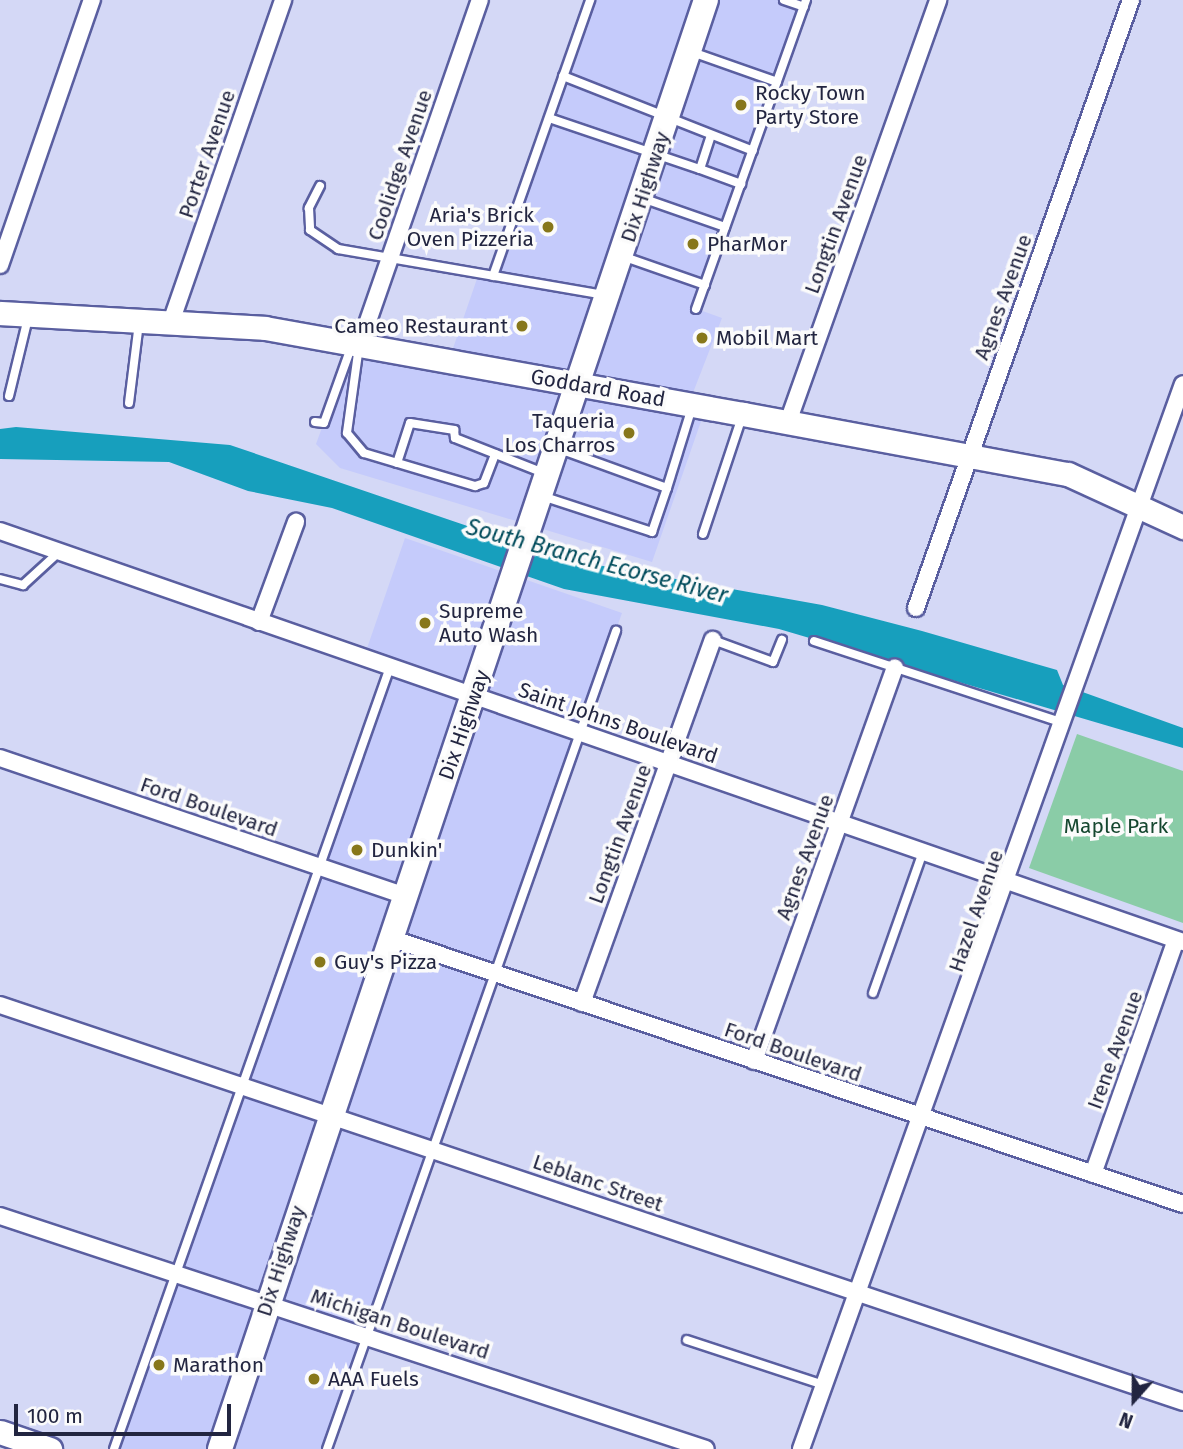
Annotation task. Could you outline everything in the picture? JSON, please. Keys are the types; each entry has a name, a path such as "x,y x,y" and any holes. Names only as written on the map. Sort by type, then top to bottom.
{"main road":[{"name":"Dix Highway","path":"220,1449 329,1116 516,579 706,0"}],"street":[{"path":"0,265 92,0"},
{"name":"Porter Avenue","path":"171,322 283,0"},
{"name":"Coolidge Avenue","path":"356,344 390,258 480,0"},
{"name":"Longtin Avenue","path":"788,422 938,0"},
{"name":"Agnes Avenue","path":"916,608 1131,0"},
{"name":"Goddard Road","path":"0,313 265,328 579,384 1068,474 1183,527"},
{"name":"Hazel Avenue","path":"801,1449 920,1118 1009,882 1183,384"},
{"path":"259,622 296,522"},
{"name":"Saint Johns Boulevard","path":"0,531 1180,941"},
{"name":"Longtin Avenue","path":"582,1003 713,640"},
{"name":"Agnes Avenue","path":"754,1061 895,668"},
{"name":"Ford Boulevard","path":"0,758 405,896"},
{"name":"Ford Boulevard","path":"390,938 920,1118 1183,1204"},
{"name":"Irene Avenue","path":"1093,1174 1180,941"},
{"name":"Leblanc Street","path":"0,1005 1183,1402"},
{"name":"Michigan Boulevard","path":"0,1216 175,1276 367,1335 706,1449"},
{"path":"0,1432 50,1449"}],"lane":[{"path":"493,276 590,0"},
{"path":"696,309 805,3 784,0"},
{"path":"690,51 777,82"},
{"path":"564,76 703,126 711,136 752,151"},
{"path":"549,118 741,184"},
{"path":"700,169 711,136"},
{"path":"320,186 308,220 315,238 390,258 609,296"},
{"path":"642,198 725,228"},
{"path":"622,256 705,285"},
{"path":"9,396 29,314"},
{"path":"129,403 139,320"},
{"path":"315,422 324,423 356,344"},
{"path":"356,344 347,433 364,453 475,486 484,483 495,454"},
{"path":"397,463 410,423 454,430 455,438 495,454 545,486 652,532 692,405"},
{"path":"703,534 743,414"},
{"path":"558,449 667,488"},
{"path":"0,579 23,585 59,552"},
{"path":"327,1449 616,631"},
{"path":"713,640 773,662 782,640"},
{"path":"814,641 895,668 1066,717"},
{"path":"114,1449 390,667"},
{"path":"873,993 923,852"},
{"path":"687,1340 824,1385"}],"shaded area":[{"path":"590,0 806,0 697,309 722,318 689,403 706,407 652,562 340,468 316,444 353,343 449,360 479,273 492,276"},
{"path":"16,427 230,445 564,559 822,605 922,631 1057,670 1063,685 1183,728 1183,748 779,629 564,589 332,508 248,491 169,462 0,459 0,429"},
{"path":"405,538 622,613 327,1449 114,1449 390,667 364,657"}],"green space":[{"name":"Maple Park","path":"1077,734 1183,771 1183,923 1029,868"}],"place":[{"name":"Rocky Town Party Store","path":"741,105"},
{"name":"Aria's Brick Oven Pizzeria","path":"548,227"},
{"name":"PharMor","path":"693,244"},
{"name":"Cameo Restaurant","path":"522,326"},
{"name":"Mobil Mart","path":"702,338"},
{"name":"Taqueria Los Charros","path":"629,433"},
{"name":"Supreme Auto Wash","path":"425,623"},
{"name":"Dunkin'","path":"357,850"},
{"name":"Guy's Pizza","path":"320,962"},
{"name":"Marathon","path":"159,1365"},
{"name":"AAA Fuels","path":"314,1379"}],"water label":[{"name":"South Branch Ecorse River","path":"597,561"}]}
